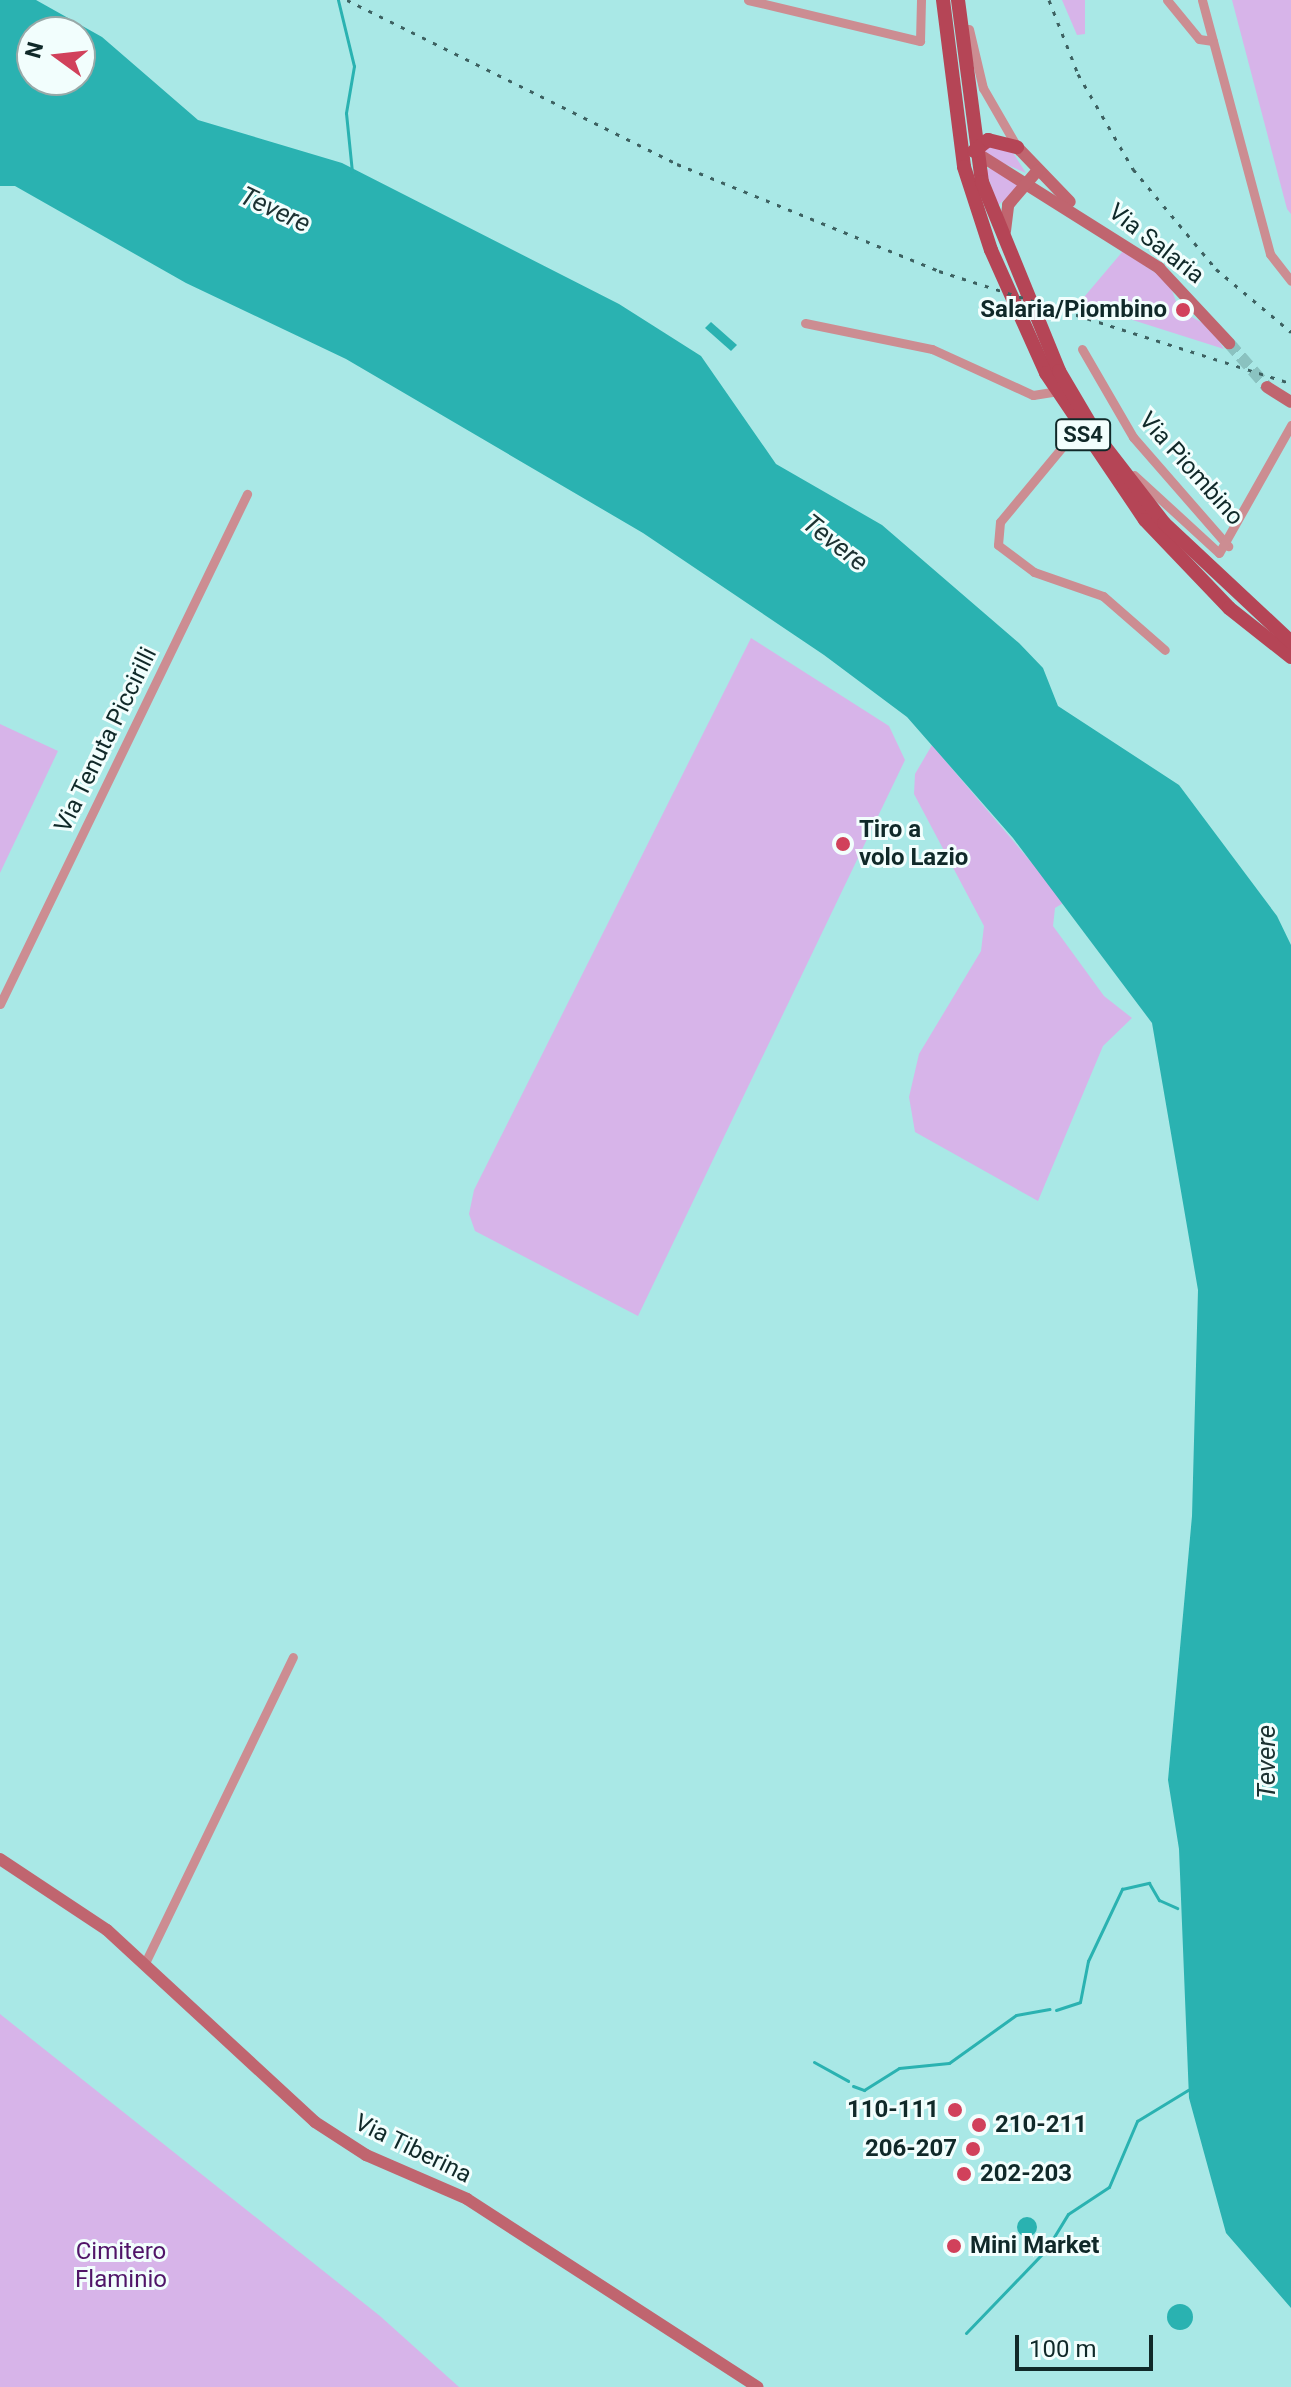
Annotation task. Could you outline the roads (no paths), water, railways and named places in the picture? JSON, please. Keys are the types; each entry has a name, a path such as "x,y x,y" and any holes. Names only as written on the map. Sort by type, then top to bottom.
{"main road":[{"name":"SS4","path":"943,0 967,153 995,261 1057,391 1078,428 1175,553 1291,657"},
{"name":"SS4","path":"960,0 967,153 1012,266 1059,371 1120,467 1202,564 1291,642"},
{"path":"967,153 988,140 1017,147 1086,218"},
{"path":"967,153 1032,185 1086,218"},
{"path":"1012,266 1005,213 1032,185 1037,171"},
{"name":"Via Salaria","path":"1086,218 1174,280 1229,343"},
{"path":"1267,387 1291,402"},
{"name":"Via Tiberina","path":"0,1859 82,1911 315,2122 366,2155 467,2199 758,2387"}],"street":[{"path":"748,0 920,41 921,0"},
{"path":"960,0 981,82 1017,147"},
{"path":"1167,0 1199,39 1213,41"},
{"path":"1202,0 1270,254 1291,281"},
{"path":"805,323 932,349 1033,395 1057,391"},
{"name":"Via Piombino","path":"1082,349 1133,437 1228,546 1291,425"},
{"path":"1078,428 1000,522 998,545 1034,572 1103,596 1165,650"},
{"path":"1120,467 1209,550 1228,546"},
{"name":"Via Tenuta Piccirilli","path":"0,1004 247,494"},
{"path":"144,1965 293,1657"}],"water":[{"name":"Tevere","path":"0,0 36,0 65,16 16,16 16,96 96,96 96,34 198,120 342,163 619,304 701,356 776,464 882,525 1019,643 1043,668 1058,706 1179,785 1277,916 1291,945 1291,2308 1226,2233 1189,2098 1179,1849 1168,1780 1192,1516 1198,1290 1152,1023 1013,838 907,717 824,655 643,533 346,359 186,283 15,186 0,186"},
{"path":"711,322 737,345 731,351 705,328"},
{"path":"1023,2217 1031,2217 1037,2227 1031,2237 1023,2237 1017,2231 1017,2223"},
{"path":"1180,2304 1189,2308 1193,2317 1189,2326 1180,2330 1171,2326 1167,2317 1171,2308"}],"waterway":[{"path":"338,0 354,66 346,113 352,172"},
{"path":"1056,2010 1080,2002 1088,1961 1122,1889 1149,1883 1159,1900 1177,1908"},
{"path":"853,2086 864,2090 899,2068 949,2063 1016,2015 1049,2009"},
{"path":"814,2062 848,2081"},
{"path":"966,2333 1046,2250 1068,2214 1109,2187 1137,2121 1188,2090"}],"tunnel":[{"path":"1229,343 1267,387"}],"railway":[{"path":"347,0 677,164 939,271 1291,383"},
{"path":"1049,0 1078,74 1133,169 1216,269 1291,332"}],"place":[{"name":"Salaria/Piombino","path":"1183,310"},
{"name":"Tiro a volo Lazio","path":"843,844"},
{"name":"110-111","path":"955,2110"},
{"name":"210-211","path":"979,2125"},
{"name":"206-207","path":"973,2149"},
{"name":"202-203","path":"964,2174"},
{"name":"Mini Market","path":"954,2246"}],"park label":[{"name":"Cimitero Flaminio","path":"121,2266"}]}
